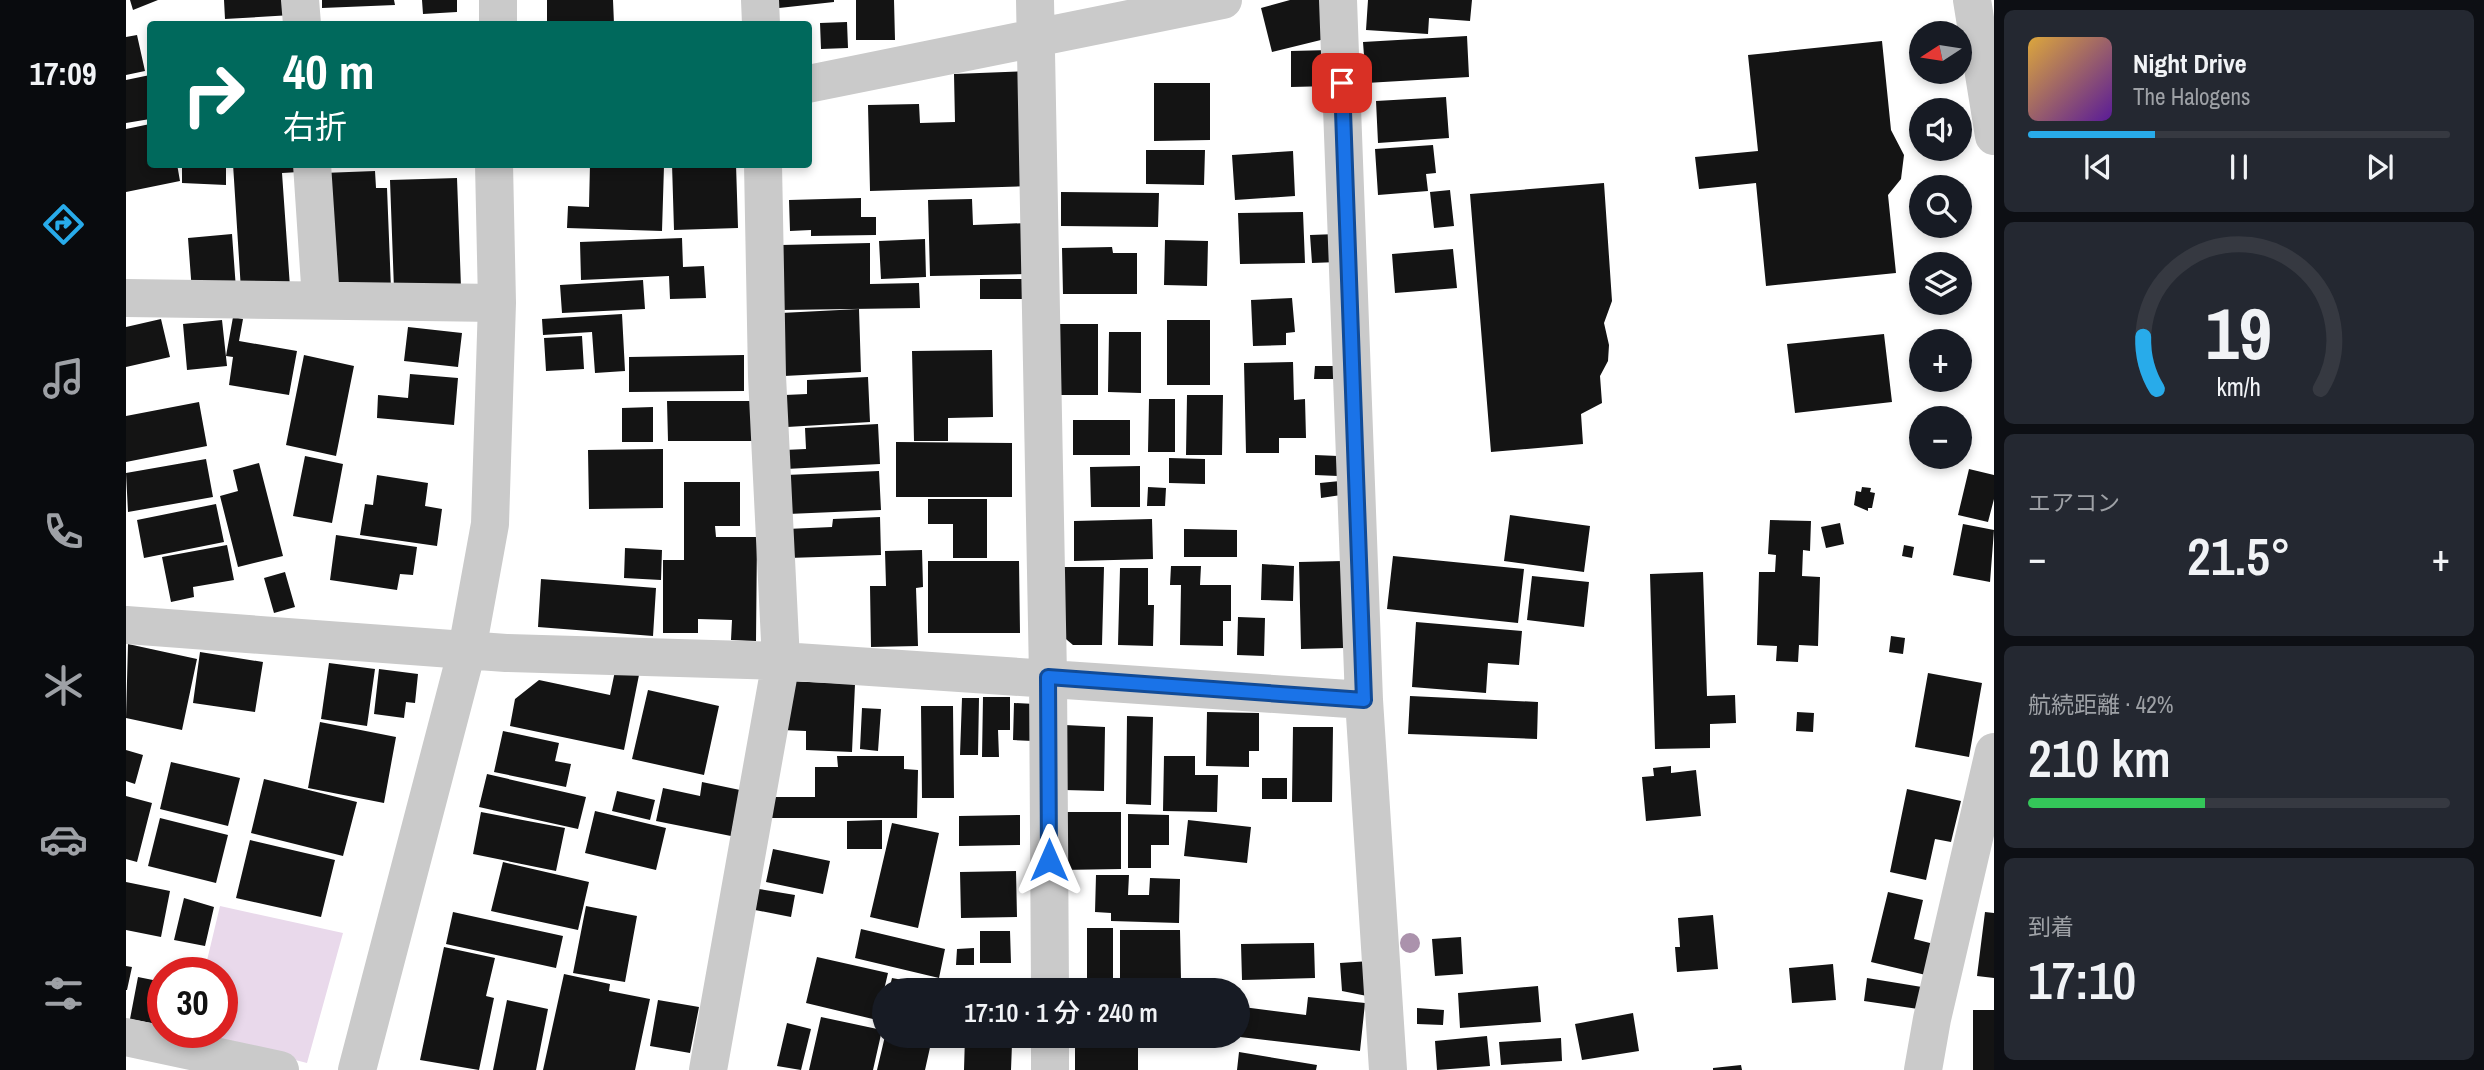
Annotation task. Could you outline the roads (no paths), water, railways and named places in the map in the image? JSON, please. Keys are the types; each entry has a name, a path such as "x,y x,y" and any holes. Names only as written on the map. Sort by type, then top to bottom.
{"street":[{"path":"300,0 302,21"},
{"path":"498,0 498,21"},
{"path":"760,0 761,21"},
{"path":"1035,0 1048,677 1049,978"},
{"path":"812,83 1223,0"},
{"path":"1338,0 1364,700 1388,1070"},
{"path":"1972,0 1994,136"},
{"path":"312,168 321,300"},
{"path":"357,1070 467,650 490,524 496,303 495,168"},
{"path":"708,1070 781,661 766,376 763,168"},
{"path":"126,298 496,303"},
{"path":"127,621 467,650 781,661 1364,700"},
{"path":"1923,1070 1977,892 1994,751"},
{"path":"126,1037 279,1070"},
{"path":"1050,1048 1050,1070"}]}
